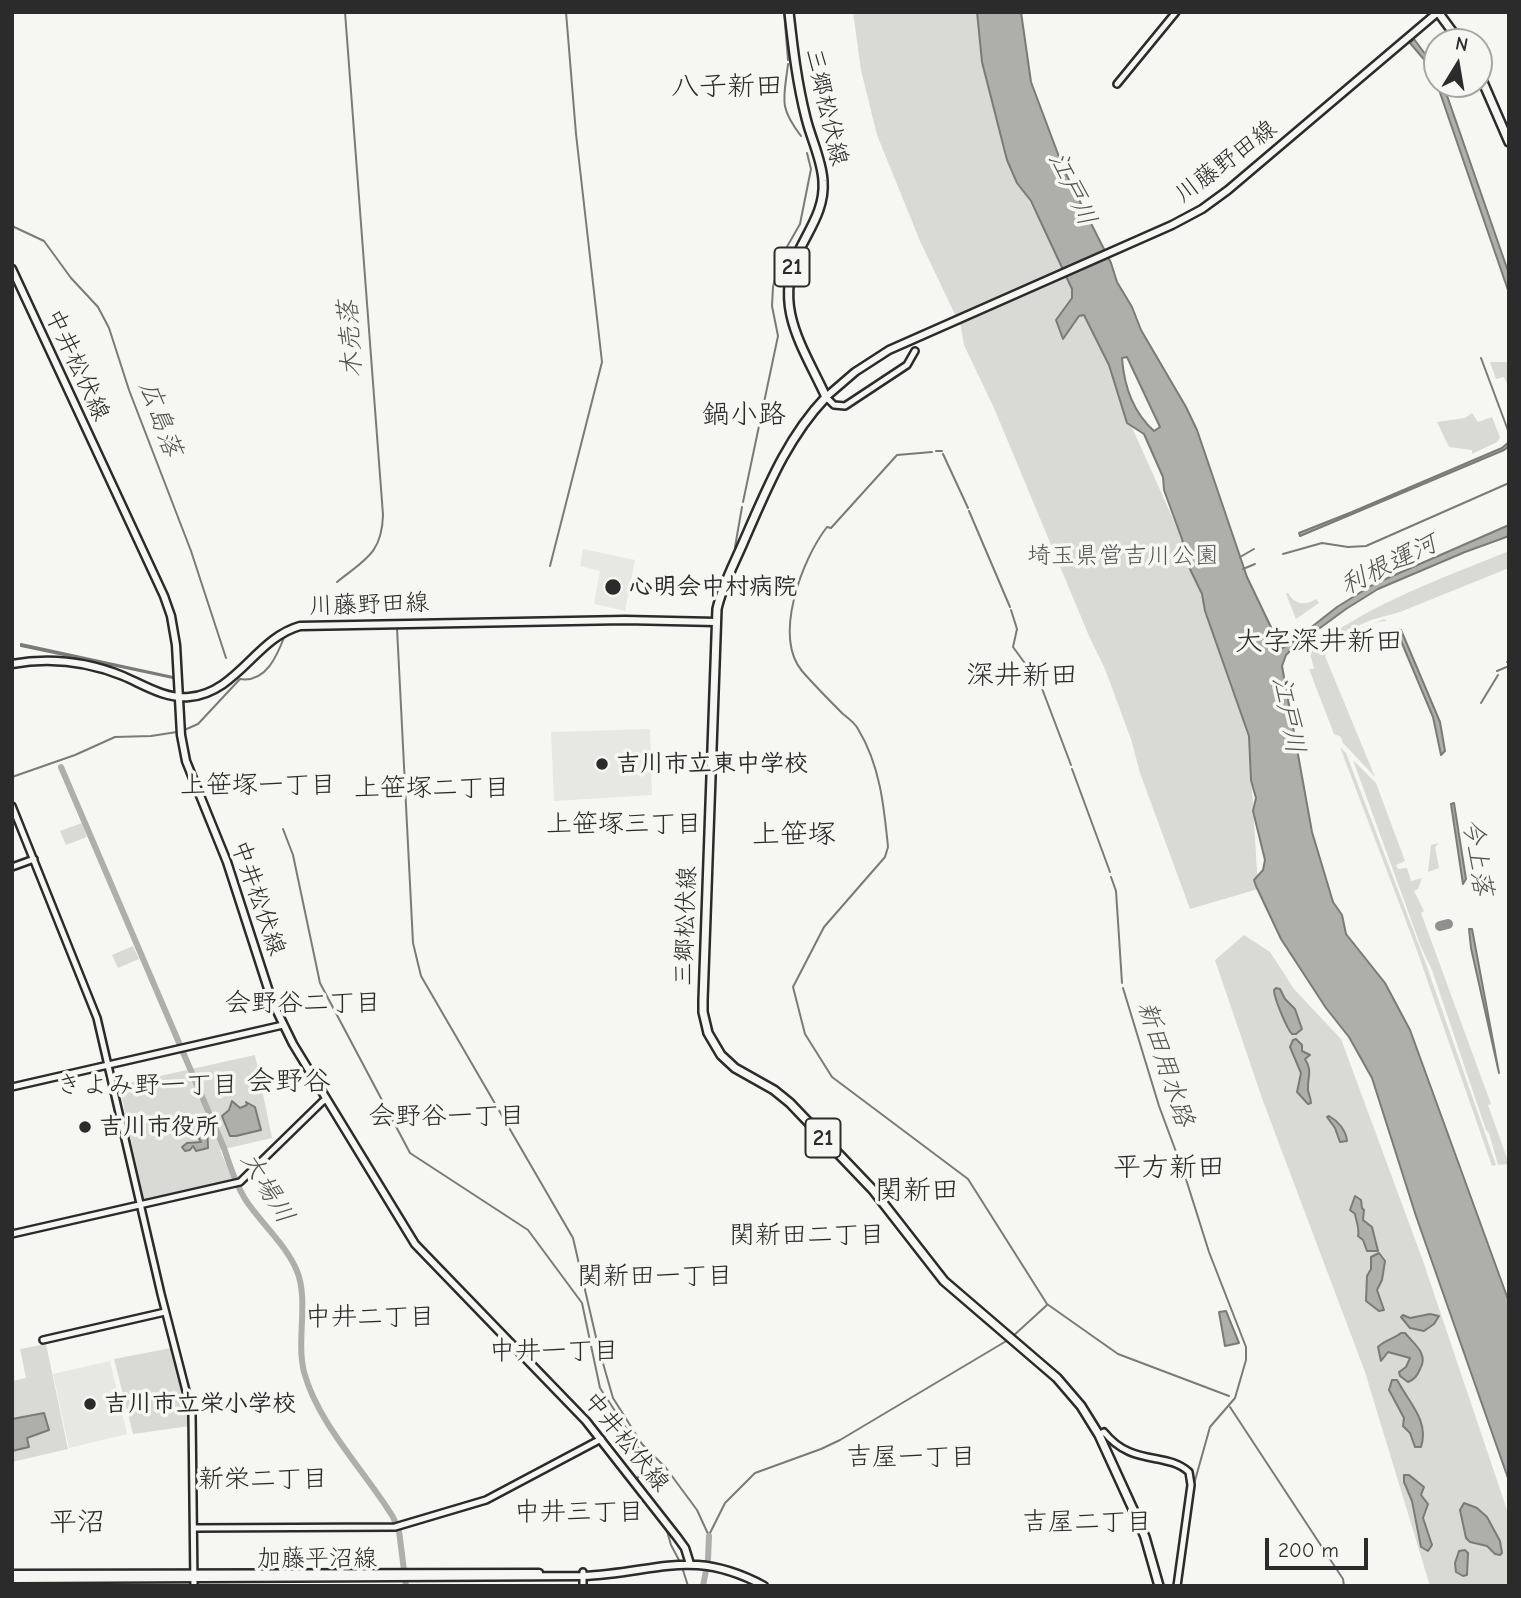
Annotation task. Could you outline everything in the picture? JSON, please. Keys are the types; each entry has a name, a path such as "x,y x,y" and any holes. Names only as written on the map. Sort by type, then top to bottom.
{"main road":[{"name":"三郷松伏線","path":"789,12 799,88 823,187 816,218 790,273 787,299 792,323 826,397 802,425 783,455 721,595 716,622 704,1019 712,1041 722,1055 735,1068 774,1090 790,1103 873,1190 944,1281 1057,1378 1081,1406 1099,1434 1145,1537 1159,1586"},
{"name":"川藤野田線","path":"826,397 868,362 900,345 1188,217 1218,198 1438,12"},
{"path":"1438,12 1450,28"},
{"path":"1490,98 1509,142"},
{"name":"中井松伏線","path":"12,269 164,596 174,628 181,735 186,761 227,862 272,1001 283,1025 367,1168 421,1251 564,1397 601,1439 682,1544 690,1564"},
{"name":"川藤野田線","path":"12,664 54,660 86,663 158,692 179,697 199,695 220,686 275,637 300,626 625,620 716,622"},
{"name":"加藤平沼線","path":"12,1577 194,1579 583,1574 690,1564 728,1569 764,1586"}],"street":[{"path":"1117,84 1176,12"},
{"path":"826,397 834,405 845,406 907,365 915,351"},
{"path":"12,806 95,1011 193,1421 194,1579"},
{"path":"12,867 34,859"},
{"path":"12,1087 283,1025"},
{"path":"12,1234 238,1183 327,1100"},
{"path":"43,1340 165,1312"},
{"path":"1099,1434 1104,1432 1115,1444 1131,1454 1178,1465 1189,1472 1191,1485 1177,1586"},
{"path":"194,1528 398,1526 486,1500 601,1439"},
{"path":"583,1574 583,1586"}],"shaded area":[{"name":"心明会中村病院","path":"583,549 635,560 625,611 594,604 600,571 580,566"},
{"name":"吉川市立東中学校","path":"650,729 652,795 554,801 551,732"},
{"name":"吉川市立栄小学校","path":"110,1361 127,1434 69,1448 53,1374"}],"green space":[{"name":"埼玉県営吉川公園","path":"853,12 979,12 982,62 1007,160 1058,255 1109,365 1122,405 1182,539 1249,736 1258,889 1190,909 1105,669 994,408 964,345 961,327 920,241 877,135 861,70"},
{"path":"1490,362 1509,362 1509,388 1504,377 1496,379"},
{"path":"1472,413 1478,422 1492,417 1500,437 1497,442 1472,454 1472,450 1449,447 1437,422 1465,418"},
{"path":"1509,551 1509,568 1400,612 1371,620 1316,645 1385,603"},
{"path":"1286,594 1297,602 1308,603 1316,599 1319,603 1296,619"},
{"path":"1357,630 1336,644 1325,656 1375,777 1343,743 1341,737 1334,734 1309,669 1314,669 1310,653 1315,648"},
{"path":"1340,747 1346,753 1426,964 1496,1165 1492,1166 1415,945"},
{"path":"1353,760 1376,783 1405,861 1396,865 1398,869 1407,868 1411,881 1422,878 1418,889 1414,891 1424,911 1421,913 1491,1104 1488,1105 1509,1164 1498,1165 1432,970 1421,947"},
{"path":"82,823 87,837 66,845 60,831"},
{"path":"1439,843 1435,847 1439,868 1428,872 1431,845"},
{"path":"1244,935 1270,952 1294,989 1341,1039 1423,1261 1509,1516 1509,1586 1430,1586 1365,1372 1263,1101 1215,960"},
{"path":"133,946 139,959 118,968 112,955"},
{"path":"255,1055 272,1138 220,1150 233,1181 144,1200 119,1085"},
{"path":"46,1344 68,1449 12,1462 12,1381 26,1378 20,1349"},
{"path":"171,1348 190,1426 133,1434 114,1359"}],"water":[{"name":"江戸川","path":"977,12 1021,12 1031,82 1064,170 1141,330 1197,430 1247,577 1282,648 1337,607 1374,584 1509,525 1509,536 1378,589 1294,647 1286,655 1282,666 1312,832 1333,902 1342,915 1346,934 1385,983 1410,1030 1509,1302 1509,1481 1416,1216 1372,1078 1349,1037 1326,1008 1281,939 1256,886 1254,880 1263,870 1265,860 1253,811 1256,798 1251,780 1249,736 1205,611 1202,594 1189,567 1164,490 1163,477 1144,434 1127,423 1109,365 1084,315 1079,316 1063,339 1056,320 1072,298 1072,289 1031,201 1017,183 1007,160 982,62","holes":["1127,357 1160,427 1154,431 1135,407 1127,388 1122,358"]},
{"path":"1414,39 1423,51 1423,58 1410,43"},
{"path":"1442,98 1448,98 1509,274 1509,293"},
{"path":"1509,442 1509,446 1504,450 1300,536 1299,533 1502,448"},
{"path":"1396,629 1401,630 1440,722 1445,751 1441,755 1433,717"},
{"path":"21,646 173,677 173,678"},
{"path":"1454,803 1466,879 1463,884 1451,804"},
{"path":"1469,929 1472,929 1499,1073 1471,948"},
{"path":"1280,989 1295,1009 1302,1029 1296,1034 1292,1034 1284,1020 1274,990"},
{"path":"1296,1039 1302,1045 1302,1051 1310,1055 1305,1059 1309,1071 1308,1090 1311,1103 1308,1104 1297,1092 1301,1073 1290,1047"},
{"path":"232,1101 240,1108 247,1105 246,1102 255,1107 261,1130 230,1136 222,1116 229,1110"},
{"path":"1327,1117 1341,1126 1347,1141 1340,1142"},
{"path":"204,1120 207,1122 208,1148 196,1151 193,1146 185,1151 182,1147 187,1143 201,1142 196,1134"},
{"path":"1355,1196 1361,1200 1363,1220 1372,1227 1378,1251 1367,1251 1363,1240 1358,1236 1355,1214 1350,1210"},
{"path":"1379,1253 1385,1261 1382,1280 1377,1290 1384,1310 1379,1311 1366,1301 1371,1257"},
{"path":"1226,1311 1239,1343 1225,1346 1219,1312"},
{"path":"1430,1314 1439,1316 1434,1324 1424,1331 1410,1328 1401,1317 1403,1315 1410,1318"},
{"path":"1405,1333 1416,1345 1423,1359 1417,1375 1408,1382 1399,1372 1406,1367 1410,1358 1388,1352 1381,1361 1378,1347"},
{"path":"1392,1380 1397,1380 1418,1414 1423,1430 1421,1447 1415,1447 1410,1433 1403,1426 1404,1418 1389,1390"},
{"path":"44,1413 49,1430 27,1438 29,1447 12,1451 12,1419"},
{"path":"1404,1475 1409,1475 1424,1487 1421,1495 1428,1504 1423,1518 1432,1545 1428,1551 1421,1547"},
{"path":"1464,1503 1477,1508 1487,1517 1500,1541 1500,1555 1487,1546 1470,1542 1466,1538 1460,1510"},
{"path":"1465,1550 1468,1553 1467,1575 1463,1576 1456,1572 1455,1563 1459,1551"}],"waterway":[{"name":"木売落","path":"337,582 375,548 383,515 345,12"},
{"path":"550,566 602,362 576,134 566,12"},
{"path":"784,12 788,60"},
{"path":"788,64 784,102 789,117 801,136"},
{"path":"743,502 778,336 772,306 773,287 780,259 800,224 811,169 807,153"},
{"name":"広島落","path":"12,226 44,241 71,278 98,307 109,328 129,390 191,551 226,658"},
{"path":"1481,358 1509,433"},
{"name":"新田用水路","path":"936,451 942,451"},
{"path":"932,452 897,455 831,528 827,527 808,558 794,598 790,638 794,656 807,677 855,725 865,743 880,786 888,847 885,857 824,927 793,987 805,1034 832,1077 968,1179 1047,1304 1118,1354 1229,1396"},
{"name":"新田用水路","path":"943,454 968,508"},
{"name":"利根運河","path":"1283,554 1322,543 1348,547 1366,546 1509,483"},
{"path":"735,547 742,507"},
{"name":"新田用水路","path":"969,511 1010,607"},
{"path":"1240,557 1254,549"},
{"path":"1243,569 1255,564"},
{"name":"新田用水路","path":"1011,610 1017,629 1013,647 1024,662 1035,670 1071,765"},
{"path":"397,628 413,943 421,976 573,1238 613,1398 642,1444 666,1468 697,1510 709,1536"},
{"path":"182,731 198,724 240,679 257,677 264,672 274,659 285,635"},
{"path":"1497,671 1509,666"},
{"path":"1481,703 1498,675"},
{"path":"12,777 75,755 115,737 177,732"},
{"name":"大場川","path":"61,767 240,1189 253,1211 287,1252 297,1271 302,1295 301,1347 304,1372 331,1429 393,1517 399,1531 406,1586"},
{"name":"新田用水路","path":"1072,769 1110,872"},
{"path":"283,829 293,855 320,983 410,1153 528,1230 582,1303 600,1388 636,1443 645,1465 637,1479"},
{"name":"新田用水路","path":"1111,877 1116,891 1122,983"},
{"name":"新田用水路","path":"1123,988 1159,1106 1209,1252 1246,1347 1246,1360 1235,1398 1210,1427 1194,1484"},
{"path":"1012,1337 1047,1305"},
{"path":"709,1535 725,1503 755,1473 840,1440 1008,1340"},
{"path":"1230,1407 1343,1579 1344,1586"},
{"path":"667,1531 680,1562"},
{"path":"703,1586 709,1536"},
{"path":"682,1567 688,1586"}],"taxiway":[{"path":"1440,926 1448,924"}],"place":[{"name":"心明会中村病院","path":"613,587"},
{"name":"吉川市立東中学校","path":"602,764"},
{"name":"吉川市役所","path":"85,1127"},
{"name":"吉川市立栄小学校","path":"90,1404"}],"district":[{"name":"八子新田","path":"727,87"},
{"name":"鍋小路","path":"744,415"},
{"name":"大字深井新田","path":"1319,642"},
{"name":"深井新田","path":"1022,676"},
{"name":"上笹塚一丁目","path":"258,786"},
{"name":"上笹塚二丁目","path":"432,789"},
{"name":"上笹塚三丁目","path":"624,825"},
{"name":"上笹塚","path":"794,835"},
{"name":"会野谷二丁目","path":"303,1004"},
{"name":"会野谷","path":"289,1082"},
{"name":"きよみ野一丁目","path":"147,1086"},
{"name":"会野谷一丁目","path":"447,1117"},
{"name":"平方新田","path":"1169,1168"},
{"name":"関新田","path":"917,1191"},
{"name":"関新田二丁目","path":"807,1236"},
{"name":"関新田一丁目","path":"655,1277"},
{"name":"中井二丁目","path":"370,1318"},
{"name":"中井一丁目","path":"554,1352"},
{"name":"吉屋一丁目","path":"911,1458"},
{"name":"新栄二丁目","path":"263,1480"},
{"name":"中井三丁目","path":"579,1513"},
{"name":"平沼","path":"77,1523"},
{"name":"吉屋二丁目","path":"1087,1523"}],"water label":[{"name":"今上落","path":"1477,857"}]}
